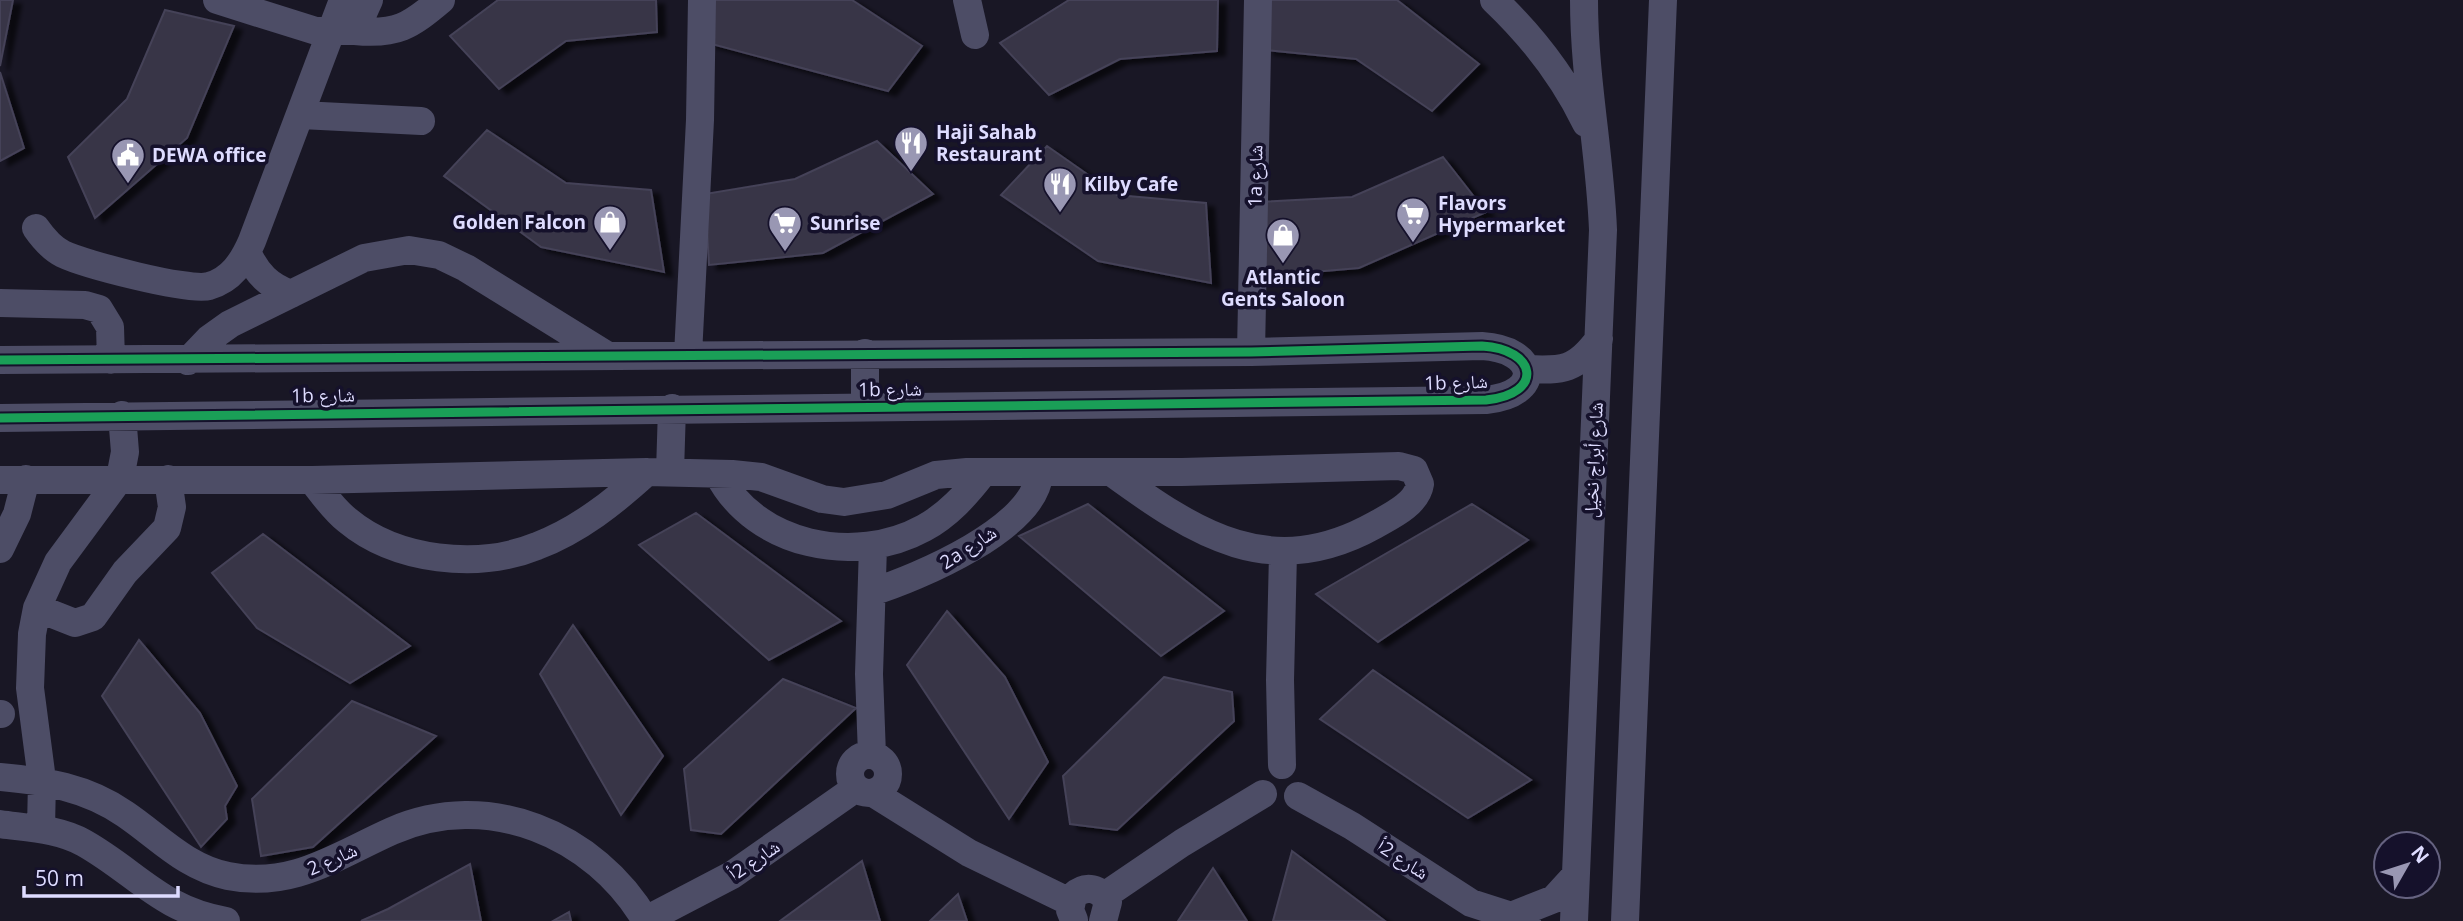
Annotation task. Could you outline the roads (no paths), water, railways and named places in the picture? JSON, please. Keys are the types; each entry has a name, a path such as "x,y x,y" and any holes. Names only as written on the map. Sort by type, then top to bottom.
{"street":[{"path":"217,0 343,32 390,32 405,27 441,0"},
{"path":"343,0 343,32"},
{"path":"36,228 51,246 72,257 187,287 207,287 231,274 247,252 304,107 343,32 369,0"},
{"path":"688,355 700,120 702,0"},
{"path":"967,0 975,35"},
{"name":"1a شارع","path":"1251,352 1258,0"},
{"path":"1494,0 1537,45 1559,75 1593,138"},
{"name":"شارع أبراج نخيل","path":"1574,921 1603,230 1598,155 1593,138 1584,36 1584,0"},
{"path":"1625,921 1663,0"},
{"path":"304,107 421,116"},
{"path":"247,252 260,275 269,283 291,294"},
{"path":"188,361 216,332 379,253 424,252 466,268 608,356"},
{"path":"207,287 216,315 216,332"},
{"path":"0,303 85,305 99,309 110,327 111,360"},
{"path":"1527,374 1567,369 1590,351 1599,339"},
{"name":"1b شارع","path":"0,360 188,361 865,353 1251,352 1495,346 1518,355 1527,374 1518,391 1486,400 0,418"},
{"path":"865,353 865,407"},
{"path":"1527,374 1562,382 1581,392 1596,407"},
{"path":"312,480 349,522 377,538 407,550 471,559 503,556 534,548 564,534 659,472 671,408"},
{"path":"41,829 42,780 30,675 37,608 46,584 71,541 120,478 125,452 122,415"},
{"path":"0,549 17,514 13,480 312,480 659,472 761,477 822,499 844,502 887,495 936,475 1399,466 1414,470 1419,477 1419,491 1392,516 1340,541 1283,553 1245,546 1208,534 1172,516 1111,472"},
{"path":"718,474 726,490 748,514 788,536 815,544 844,548 873,546 924,528 957,504 983,474"},
{"name":"2a شارع","path":"872,592 909,581 974,546 1031,501 1038,485 1039,474"},
{"path":"37,608 75,623 93,617 120,579 167,528 172,507 169,479"},
{"path":"873,546 869,674 872,755 864,755 851,765 851,781 864,790 1073,912 1079,891 1085,888 1099,891 1104,909 1182,843 1263,794"},
{"path":"1282,765 1280,692 1283,553"},
{"path":"1282,765 1298,776 1298,796 1283,805 1271,803 1263,794 1262,777 1270,768 1282,765"},
{"name":"شارع 2","path":"0,777 42,780 74,789 105,802 188,861 226,875 247,879 269,879 311,871 392,831 437,817 484,815 508,818 547,831 596,860 623,887 646,920"},
{"name":"شارع 2أ","path":"646,920 732,875 864,790"},
{"name":"شارع 2أ","path":"1298,796 1352,826 1471,903 1519,919 1554,899 1575,876"},
{"path":"0,824 41,829 84,843 163,900 199,915 226,921"}],"place":[{"name":"Haji Sahab Restaurant","path":"911,173"},
{"name":"DEWA office","path":"128,185"},
{"name":"Kilby Cafe","path":"1060,214"},
{"name":"Flavors Hypermarket","path":"1413,244"},
{"name":"Golden Falcon","path":"610,252"},
{"name":"Sunrise","path":"785,253"},
{"name":"Atlantic Gents Saloon","path":"1283,265"}]}
